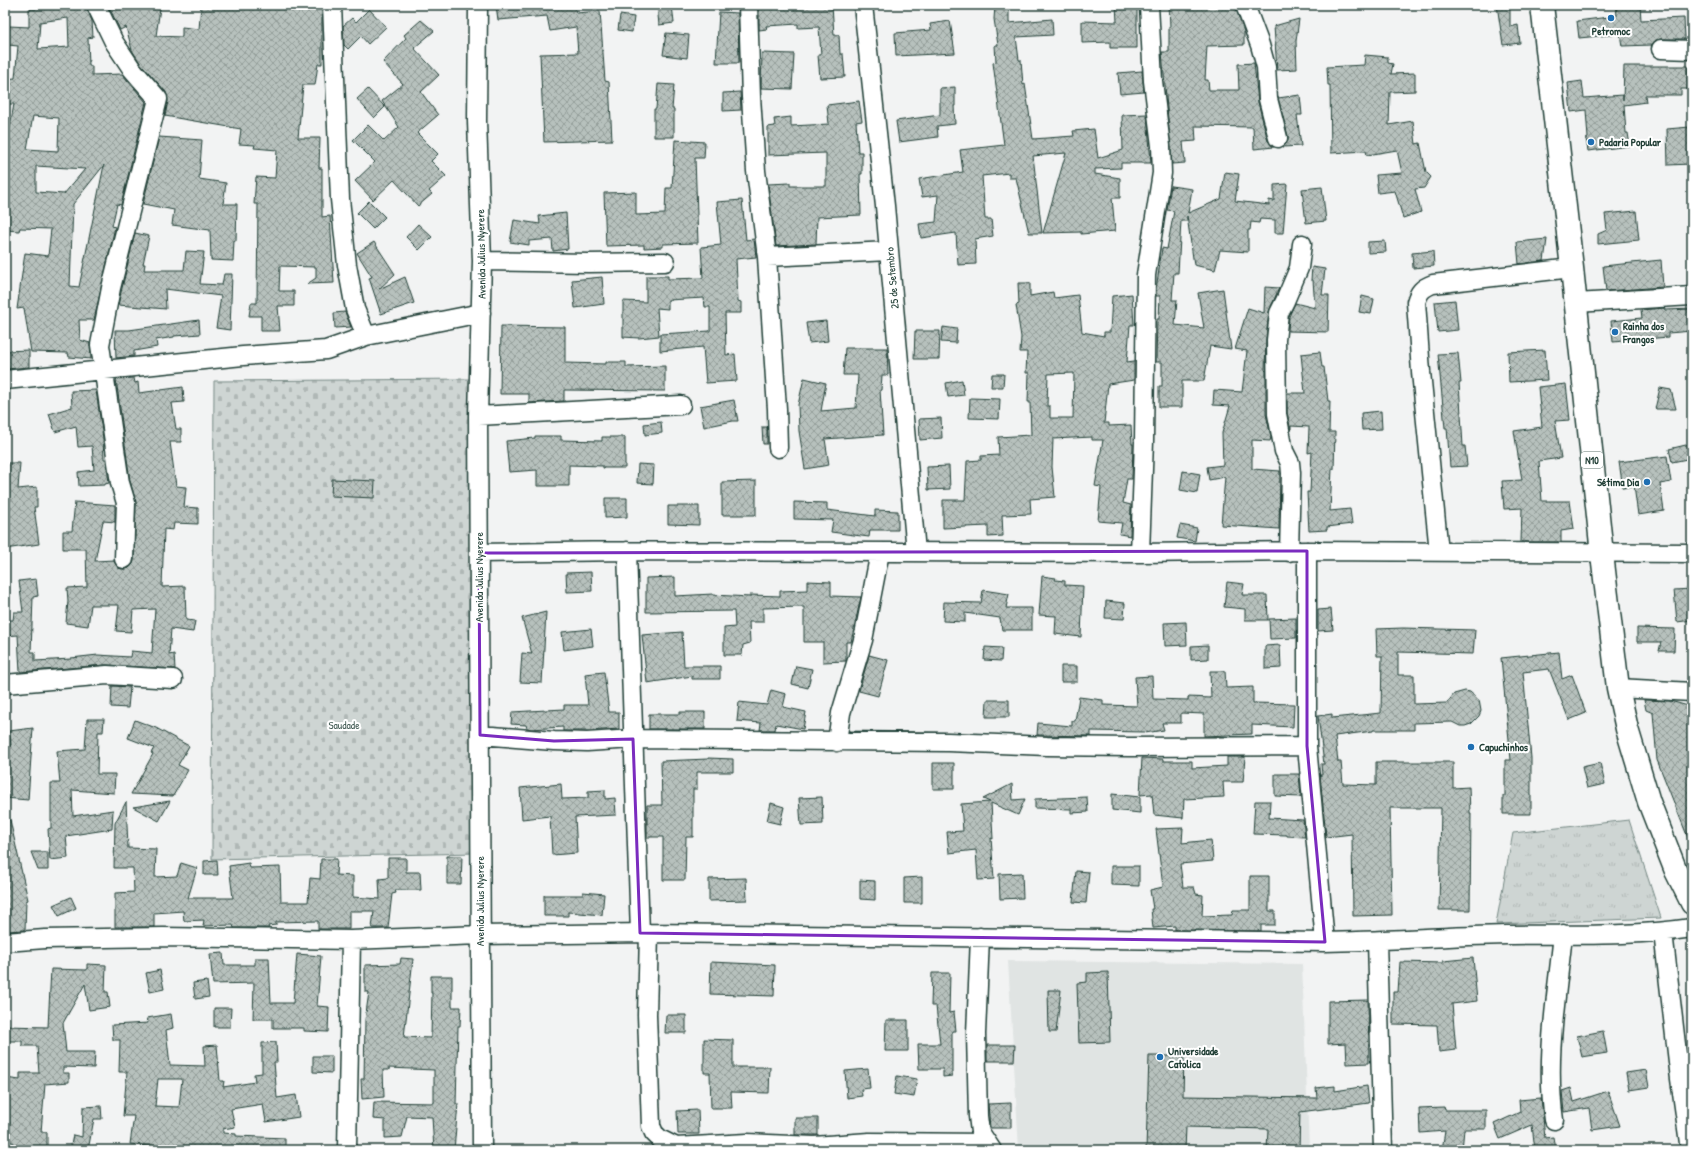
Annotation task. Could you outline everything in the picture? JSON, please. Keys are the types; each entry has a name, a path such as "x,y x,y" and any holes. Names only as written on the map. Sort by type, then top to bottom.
{"main road":[{"name":"N10","path":"1542,5 1618,688 1627,730 1649,802 1676,871 1692,904"}],"street":[{"path":"96,5 114,42 132,69 158,99 100,345 120,483 126,503 124,559"},
{"path":"332,5 340,200 347,265 355,309 366,336"},
{"name":"Avenida Julius Nyerere","path":"478,5 477,122 482,261 478,416 482,1150"},
{"path":"748,5 751,97 756,171 767,257 777,409 778,448"},
{"name":"25 de Setembro","path":"863,5 890,251 916,552"},
{"path":"1140,553 1144,441 1146,275 1162,173 1161,146 1153,81 1149,5"},
{"path":"1245,5 1260,45 1266,67 1268,99 1278,138"},
{"path":"1661,49 1692,50"},
{"path":"1289,552 1291,473 1290,463 1284,450 1277,414 1276,340 1279,313 1299,268 1302,244"},
{"path":"767,257 890,251"},
{"path":"482,261 588,264 665,262"},
{"path":"1440,552 1421,372 1416,302 1418,293 1425,287 1433,284 1572,268"},
{"path":"1576,303 1692,296"},
{"path":"5,380 103,369 326,350 366,336 481,313"},
{"path":"478,416 681,406"},
{"path":"479,553 627,551 1140,553 1307,551 1692,554"},
{"path":"627,551 633,740 644,933 652,1126 654,1133 660,1139 676,1147 747,1143 808,1146 876,1142 989,1146"},
{"path":"1307,551 1307,746 1325,942"},
{"path":"837,742 841,713 863,640 880,552"},
{"path":"5,684 107,675 173,679"},
{"path":"1618,688 1692,692"},
{"path":"480,735 586,742 633,740 948,742 1047,746 1130,747 1307,746"},
{"path":"5,942 44,939 163,936 351,940 480,935 644,933 1325,942 1486,936 1663,932 1692,928"},
{"path":"1663,932 1690,1150"},
{"path":"1554,1120 1551,1081 1552,1046 1563,934"},
{"path":"980,937 976,1034 978,1116 980,1132 989,1146"},
{"path":"347,1150 351,940"},
{"path":"1378,941 1383,1150"}],"highlighted area":[{"path":"1307,551 1307,746 1325,942 640,933 633,739 554,741 480,735 479,553"}],"shaded area":[{"name":"Universidade Catolica","path":"1008,961 1302,964 1309,1150 1019,1150"}],"green space":[{"name":"Saudade","path":"470,379 476,853 212,859 214,381"},
{"path":"1629,820 1661,918 1496,924 1513,833"}],"building":[{"path":"36,5 86,5 92,21 93,37 88,38 89,66 92,66 92,75 122,74 146,102 121,205 117,204 112,226 115,227 94,320 79,320 80,340 90,343 91,359 69,357 68,353 31,352 24,308 17,309 25,253 48,256 51,229 20,228 19,231 5,230 7,174 5,174 5,155 14,104 5,104 5,79 15,78 18,46 8,45 9,26 29,27 29,9 36,9","holes":["68,18 69,47 38,49 40,22","33,116 59,118 58,151 27,149","104,165 79,287 70,286 73,204","36,166 85,169 64,194 36,192"]},
{"path":"108,5 142,5 160,8 156,36 182,37 182,27 199,29 201,5 322,5 322,64 318,64 315,85 303,85 298,138 320,138 319,168 322,168 322,217 330,216 334,283 307,284 316,278 316,267 280,266 279,291 294,291 294,306 278,306 280,331 261,331 261,316 249,316 251,303 257,303 258,204 254,204 256,177 275,178 277,150 254,148 255,145 239,144 241,129 165,116 168,101 166,92 140,63 132,50 126,27 120,30"},
{"path":"496,5 575,5 576,13 600,11 605,81 609,82 612,140 544,142 540,54 578,53 576,27 550,31 547,16 498,20"},
{"path":"657,5 672,5 674,23 659,25"},
{"path":"759,5 832,5 834,35 839,35 840,54 843,54 845,77 820,78 818,55 821,55 819,27 798,28 798,24 766,26 767,29 759,30"},
{"path":"1116,5 1137,5 1137,48 1110,48 1110,42 1082,43 1082,21 1117,22"},
{"path":"1169,5 1235,5 1244,31 1244,45 1207,46 1205,80 1208,80 1209,90 1239,90 1238,64 1254,63 1258,102 1268,141 1274,147 1254,149 1253,127 1195,126 1196,141 1183,142 1185,163 1172,164 1162,52 1169,52"},
{"path":"1497,5 1510,5 1510,27 1518,25 1520,43 1503,45"},
{"path":"1616,5 1640,5 1641,20 1684,18 1685,39 1661,39 1656,40 1652,45 1622,46 1620,34 1579,38 1577,21 1617,16"},
{"path":"995,6 1009,6 1009,23 1052,19 1053,35 1016,37 1033,139 1074,136 1073,131 1094,129 1098,158 1123,150 1122,115 1147,114 1151,163 1121,163 1121,168 1095,169 1095,174 1120,178 1120,198 1112,198 1115,231 1081,234 1081,232 1043,233 1066,153 1033,156 1042,233 1029,233 1016,178 1009,178 1009,173 982,176 985,219 991,219 993,236 975,239 976,264 958,265 956,233 921,238 919,224 936,222 938,195 922,197 919,179 963,172 960,150 1004,145 993,63 996,62 995,45 998,45 994,19"},
{"path":"369,9 386,27 368,44 361,36 348,49 344,45 343,26 352,18 356,22"},
{"path":"719,12 738,13 739,63 716,63"},
{"path":"620,15 634,17 632,32 618,30"},
{"path":"1299,19 1296,41 1297,69 1277,70 1274,26"},
{"path":"421,20 434,31 414,48 439,75 421,92 438,115 417,133 438,154 431,161 446,176 429,191 432,194 418,206 394,180 373,200 355,181 375,162 353,140 368,125 384,141 399,127 382,101 403,84 383,62 406,38 404,35"},
{"path":"950,21 955,53 896,56 895,33 931,30 930,24"},
{"path":"666,33 689,35 687,58 663,55"},
{"path":"762,53 794,54 792,89 761,88"},
{"path":"1365,55 1388,57 1388,63 1393,64 1391,74 1415,73 1415,91 1390,92 1389,125 1413,121 1416,144 1420,143 1426,172 1431,177 1424,188 1415,189 1421,212 1403,218 1395,191 1378,193 1376,175 1402,173 1397,150 1367,155 1366,151 1331,153 1330,85 1328,85 1327,67 1364,65"},
{"path":"1624,66 1688,66 1688,89 1681,89 1681,95 1645,95 1646,102 1624,105 1626,133 1628,133 1630,146 1588,151 1586,139 1588,138 1586,110 1571,112 1568,83 1582,81 1584,98 1623,95 1623,100"},
{"path":"1142,71 1144,92 1120,94 1118,73"},
{"path":"658,84 674,85 672,109 674,109 674,137 654,137 654,109 656,109"},
{"path":"955,87 955,124 937,126 938,137 899,142 896,121 940,115 940,88"},
{"path":"368,89 385,107 374,118 357,99"},
{"path":"740,92 741,110 723,111 723,93"},
{"path":"1300,95 1302,115 1297,115 1301,146 1283,147 1288,141 1288,136 1278,98"},
{"path":"859,101 862,121 856,122 858,152 862,152 862,174 860,174 861,215 817,217 816,244 776,246 768,184 790,183 790,186 826,186 826,153 768,155 768,127 775,126 774,119 791,117 791,126 829,124 827,105"},
{"path":"1690,127 1691,164 1668,165 1667,129"},
{"path":"159,137 202,140 199,179 226,183 223,204 237,204 236,241 234,240 233,261 211,260 210,230 172,225 174,210 143,204"},
{"path":"675,140 705,142 704,158 695,158 698,243 663,244 663,247 644,248 644,245 606,246 604,193 636,192 636,215 665,214 666,188 672,188"},
{"path":"1225,172 1239,174 1235,201 1269,205 1269,200 1274,201 1274,185 1287,184 1283,233 1275,233 1275,220 1260,219 1259,223 1251,222 1250,230 1248,230 1248,252 1220,250 1215,270 1194,265 1187,216 1187,221 1181,221 1178,273 1174,273 1172,300 1177,300 1175,325 1204,328 1198,293 1223,289 1231,349 1210,346 1204,381 1182,381 1182,407 1159,407 1159,386 1162,386 1162,362 1156,362 1157,319 1159,319 1160,296 1156,296 1156,290 1162,248 1167,249 1174,211 1167,210 1171,186 1192,189 1188,213 1221,199"},
{"path":"1322,187 1326,221 1306,223 1302,189"},
{"path":"742,200 746,240 754,239 756,257 736,259 738,301 741,302 741,313 725,313 726,355 735,354 737,381 706,383 703,347 660,351 660,334 710,331 710,307 705,307 704,298 668,300 668,309 657,308 659,336 639,338 623,337 623,301 646,302 646,276 668,276 668,279 703,278 701,247 721,245 717,202"},
{"path":"369,201 385,217 373,229 357,213"},
{"path":"1636,211 1639,240 1598,244 1598,234 1607,230 1605,214"},
{"path":"566,213 568,249 553,251 552,239 529,241 529,245 510,242 514,220 540,224 539,216"},
{"path":"418,224 432,237 419,250 406,237"},
{"path":"135,233 149,236 143,264 145,264 144,270 184,270 186,251 204,252 200,284 222,285 224,274 232,274 230,330 216,328 221,296 165,289 166,309 118,305"},
{"path":"1547,239 1544,261 1519,264 1517,242"},
{"path":"1385,241 1386,252 1368,253 1368,242"},
{"path":"374,242 395,274 379,289 405,277 414,303 381,314 369,278 372,277 357,253"},
{"path":"1433,251 1434,266 1413,268 1412,253"},
{"path":"1661,260 1663,287 1606,291 1603,266"},
{"path":"1312,267 1325,269 1322,295 1329,295 1328,332 1288,331 1289,316 1295,303 1315,308 1313,280 1311,280"},
{"path":"602,277 604,304 575,308 572,280"},
{"path":"1018,283 1030,283 1030,296 1053,292 1054,298 1078,295 1082,332 1104,336 1104,332 1110,332 1112,296 1132,294 1134,325 1130,325 1127,362 1134,361 1134,380 1108,384 1104,423 1109,423 1109,426 1131,425 1133,444 1132,479 1127,479 1123,503 1131,505 1130,536 1120,534 1122,523 1098,521 1101,487 1095,486 1103,440 1092,440 1092,437 1053,439 1052,467 1055,497 1030,499 1031,514 1002,515 1003,536 988,537 988,526 943,528 943,500 965,500 967,461 981,460 981,456 999,455 998,437 1031,435 1030,402 1028,402 1029,373 1026,373 1027,352 1020,352 1021,337 1016,305 1019,304","holes":["1074,373 1073,418 1050,418 1050,406 1047,406 1048,374"]},
{"path":"1265,287 1279,288 1269,312 1266,339 1266,414 1271,437 1270,441 1252,440 1252,469 1280,471 1279,529 1221,525 1225,477 1209,480 1207,467 1223,465 1222,433 1230,406 1213,405 1214,390 1242,392 1247,351 1235,349 1248,308 1264,313"},
{"path":"1362,296 1374,299 1371,314 1359,312"},
{"path":"1455,300 1458,330 1438,332 1435,302"},
{"path":"1664,308 1665,310 1692,309 1692,331 1668,333 1668,337 1613,342 1611,321 1642,318 1641,310"},
{"path":"345,312 351,327 335,328 334,313"},
{"path":"199,320 200,334 174,336 156,340 157,347 134,351 134,356 116,358 115,330 129,330"},
{"path":"826,321 828,341 809,343 806,323"},
{"path":"501,326 565,327 565,363 606,364 606,362 626,362 626,367 665,366 665,391 564,390 564,401 529,403 529,394 500,394"},
{"path":"943,327 957,329 956,343 941,342"},
{"path":"915,331 940,331 939,359 914,359"},
{"path":"845,348 887,348 888,375 882,375 880,390 883,435 825,439 829,465 805,469 799,431 798,405 804,378 826,383 821,411 856,408 858,375 843,375"},
{"path":"29,350 29,367 6,369 5,351"},
{"path":"1545,350 1547,380 1509,382 1508,352"},
{"path":"1320,352 1322,367 1324,367 1328,401 1330,401 1329,432 1335,432 1334,469 1332,469 1330,511 1350,509 1352,524 1327,527 1327,530 1309,531 1307,492 1310,492 1312,452 1308,453 1309,427 1291,426 1291,431 1287,413 1287,393 1305,393 1301,354"},
{"path":"1458,353 1461,383 1459,383 1463,446 1465,446 1467,466 1450,467 1438,354"},
{"path":"992,374 1004,374 1003,387 991,387"},
{"path":"134,378 135,383 138,382 139,393 183,387 184,402 172,403 176,429 181,429 181,442 170,442 176,486 186,487 184,507 198,508 198,524 174,523 173,530 164,529 162,587 185,586 186,620 195,621 193,632 171,629 169,655 174,654 175,669 106,665 20,672 18,635 5,636 5,620 13,620 14,612 23,612 19,581 36,579 38,596 33,597 31,652 35,652 35,661 71,659 98,655 130,657 131,651 152,653 155,609 133,610 131,632 116,631 119,605 91,605 88,626 66,623 68,601 67,588 87,587 86,549 63,549 63,531 72,531 75,502 115,505 115,522 103,521 95,561 114,560 118,568 124,569 129,568 133,564 136,503 130,481 116,379"},
{"path":"962,380 964,395 948,397 946,383"},
{"path":"1566,384 1570,420 1555,421 1561,458 1539,461 1542,501 1570,501 1574,529 1561,531 1561,542 1521,542 1522,508 1504,509 1502,481 1522,480 1514,431 1542,427 1538,387"},
{"path":"1660,388 1671,390 1676,409 1655,409"},
{"path":"96,390 103,438 104,459 106,459 109,483 105,485 79,486 78,472 94,470 92,446 78,447 76,426 55,432 49,414 72,407 71,391"},
{"path":"970,398 1000,399 999,419 969,418"},
{"path":"734,400 738,421 704,427 700,406"},
{"path":"1381,411 1382,429 1362,430 1361,413"},
{"path":"941,418 942,438 920,440 919,419"},
{"path":"661,422 662,433 645,435 644,424"},
{"path":"762,427 767,427 767,444 763,444"},
{"path":"535,436 561,436 561,440 602,441 602,437 625,437 625,468 569,465 569,486 537,486 537,470 509,472 506,441 535,438"},
{"path":"1690,444 1692,458 1672,462 1669,449"},
{"path":"1667,456 1671,482 1660,484 1664,511 1638,515 1634,486 1623,488 1619,462"},
{"path":"5,463 20,463 18,489 37,487 37,507 34,507 39,544 5,549"},
{"path":"638,464 654,465 653,484 637,483"},
{"path":"949,466 950,489 928,490 927,467"},
{"path":"1183,471 1200,474 1197,493 1180,490"},
{"path":"332,479 375,481 374,498 331,496"},
{"path":"756,481 756,515 722,515 722,482"},
{"path":"605,498 627,498 627,517 605,518"},
{"path":"794,502 827,503 827,510 875,516 875,510 898,511 898,530 870,530 869,537 831,532 833,520 794,519"},
{"path":"668,506 699,506 699,525 668,524"},
{"path":"1180,525 1197,528 1195,541 1177,538"},
{"path":"591,572 592,591 567,592 566,573"},
{"path":"1042,576 1065,581 1065,585 1083,586 1081,637 1055,634 1056,616 1039,615"},
{"path":"675,577 675,596 713,594 750,597 750,595 780,596 780,591 807,590 807,581 831,582 831,596 861,597 851,642 846,642 846,661 823,662 823,642 804,642 804,607 763,608 763,622 749,622 750,643 743,645 742,655 724,655 724,628 735,627 734,611 646,612 646,578"},
{"path":"1227,582 1244,584 1242,595 1267,595 1268,620 1245,620 1245,609 1224,607"},
{"path":"1692,589 1692,620 1677,622 1674,590"},
{"path":"983,590 1009,594 1006,608 1032,608 1032,630 1002,630 1000,618 965,613 965,622 943,621 944,602 981,603"},
{"path":"1106,601 1125,603 1124,619 1105,618"},
{"path":"1331,609 1333,630 1318,631 1318,610"},
{"path":"546,612 542,683 520,682 522,653 532,654 522,618"},
{"path":"1296,618 1296,638 1270,639 1269,619"},
{"path":"1186,622 1187,645 1165,646 1164,623"},
{"path":"1403,628 1475,630 1473,654 1398,652 1398,675 1414,675 1414,704 1447,703 1454,694 1465,691 1470,692 1479,700 1481,711 1479,716 1471,724 1465,726 1460,726 1452,722 1414,723 1414,730 1373,730 1335,736 1338,762 1341,762 1343,784 1376,785 1376,762 1453,762 1453,788 1469,787 1471,813 1470,910 1439,910 1441,808 1390,808 1392,915 1353,916 1352,834 1326,837 1320,775 1322,775 1321,764 1324,764 1318,716 1332,714 1332,718 1381,713 1382,656 1377,656 1376,629"},
{"path":"1637,628 1675,629 1674,651 1659,651 1661,642 1637,642"},
{"path":"591,629 593,646 564,650 562,632"},
{"path":"682,632 684,666 720,666 720,679 692,679 692,676 647,683 642,635"},
{"path":"1208,645 1208,659 1191,660 1191,646"},
{"path":"1280,645 1281,668 1265,669 1265,646"},
{"path":"985,647 1002,648 1001,661 984,660"},
{"path":"1559,652 1562,679 1572,675 1586,713 1569,720 1549,669 1523,672 1531,758 1531,814 1503,814 1503,796 1505,796 1505,760 1511,760 1501,658"},
{"path":"869,655 888,660 878,696 859,691"},
{"path":"796,666 812,669 808,688 792,684"},
{"path":"1061,666 1077,666 1077,682 1061,682"},
{"path":"1210,671 1225,671 1226,688 1253,687 1253,703 1294,704 1293,727 1252,725 1252,734 1204,736 1204,714 1181,713 1181,723 1162,723 1164,730 1145,733 1091,731 1091,736 1037,735 1038,723 1072,726 1072,721 1075,721 1079,697 1103,700 1103,705 1137,706 1135,677 1152,676 1153,699 1188,700 1188,697 1211,698"},
{"path":"604,672 609,712 619,712 619,729 563,731 563,727 531,729 527,728 526,725 511,724 512,712 564,709 564,705 588,705 585,674"},
{"path":"112,686 130,687 128,708 111,707"},
{"path":"771,690 786,694 783,707 806,712 803,729 776,724 775,730 760,730 761,723 737,721 739,702 767,705"},
{"path":"987,700 1009,700 1009,717 986,717"},
{"path":"1644,700 1670,701 1692,707 1692,848 1657,760 1653,713 1646,710"},
{"path":"680,712 705,712 705,729 649,729 649,714 680,714"},
{"path":"87,719 104,719 103,732 98,732 97,774 115,774 114,793 72,790 73,816 113,810 112,829 66,836 68,858 50,860 48,829 51,828 51,783 60,783 57,751 85,749"},
{"path":"135,720 156,728 189,746 178,765 188,770 173,796 131,794 153,754 151,753 154,748 128,738"},
{"path":"33,728 28,800 5,798 5,745 11,745 9,731"},
{"path":"1227,757 1245,757 1243,782 1223,782 1224,797 1184,799 1183,818 1154,815 1152,794 1140,795 1142,758 1163,759 1163,761 1192,761 1192,768 1227,766"},
{"path":"708,758 733,759 733,772 697,772 697,789 693,789 693,837 686,837 685,880 663,880 663,837 647,837 647,805 662,805 661,761"},
{"path":"933,763 954,763 954,789 933,789"},
{"path":"1600,763 1605,784 1587,788 1582,767"},
{"path":"1275,774 1299,774 1301,797 1275,796"},
{"path":"561,784 562,799 588,798 588,791 605,790 605,799 615,798 616,815 575,817 577,853 552,855 550,816 522,819 520,788"},
{"path":"1012,784 1013,800 1025,799 1018,815 991,803 993,839 991,838 994,879 978,880 976,850 949,853 947,832 963,831 961,804 990,802 983,799"},
{"path":"1112,794 1140,797 1140,813 1112,810"},
{"path":"822,797 823,824 801,825 799,798"},
{"path":"1087,797 1088,812 1071,813 1071,809 1035,808 1035,799"},
{"path":"170,801 159,821 133,807"},
{"path":"1255,801 1270,801 1269,818 1303,820 1305,837 1253,834"},
{"path":"126,802 128,848 156,849 155,877 177,876 181,863 197,868 188,898 233,898 229,866 249,863 250,868 280,867 281,902 308,902 310,878 320,879 321,859 337,859 336,875 353,876 353,897 380,899 379,879 388,878 388,858 406,858 406,872 420,872 421,890 395,890 396,893 392,894 388,928 372,928 374,911 349,911 349,929 318,929 318,921 276,922 276,925 268,926 269,928 234,928 233,925 203,926 204,920 184,921 183,911 154,913 154,927 115,927 115,893 134,892 133,868 114,868 115,823"},
{"path":"771,803 784,807 780,824 767,821"},
{"path":"10,820 28,900 26,901 25,930 5,931 5,888 8,887 5,871 5,821"},
{"path":"1183,828 1182,843 1211,840 1213,861 1180,864 1183,887 1194,887 1196,894 1203,895 1202,916 1232,915 1233,910 1250,910 1250,876 1269,876 1269,911 1275,911 1275,925 1261,925 1261,931 1175,930 1175,926 1153,928 1151,909 1153,909 1150,890 1163,887 1156,829"},
{"path":"31,852 48,852 48,870 38,870"},
{"path":"447,856 462,856 461,884 447,884"},
{"path":"217,860 218,875 204,875 204,861"},
{"path":"1111,866 1139,866 1139,886 1111,885"},
{"path":"1076,871 1089,872 1086,903 1073,902"},
{"path":"1022,873 1023,898 1000,899 999,874"},
{"path":"922,877 922,903 904,903 904,878"},
{"path":"746,878 747,900 709,901 709,879"},
{"path":"860,880 875,881 875,900 860,899"},
{"path":"583,892 604,894 602,915 568,912 568,916 544,916 544,895 583,895"},
{"path":"71,897 76,908 59,916 53,905"},
{"path":"223,953 224,965 255,965 255,958 269,958 271,1003 293,1003 297,954 321,956 317,1006 329,1007 328,1032 304,1031 304,1028 273,1028 273,1019 253,1019 254,983 213,984 210,954"},
{"path":"401,958 413,959 404,1037 431,1038 431,976 452,976 452,1007 461,1007 460,1026 458,1026 456,1104 458,1104 454,1150 434,1150 432,1117 407,1116 402,1137 385,1138 385,1120 373,1119 374,1102 434,1103 434,1070 389,1068 389,1070 383,1070 384,1097 362,1099 361,1079 364,1079 365,1020 369,992 365,992 365,965 400,964"},
{"path":"1473,958 1477,1001 1452,1004 1456,1050 1439,1052 1437,1025 1393,1024 1393,992 1398,992 1400,962 1443,963 1443,961"},
{"path":"711,962 775,965 774,996 710,994"},
{"path":"87,964 106,965 105,992 108,992 110,1007 89,1010 85,984 63,1023 66,1052 95,1052 94,1068 63,1067 63,1073 69,1073 69,1082 45,1084 41,1132 47,1132 47,1150 14,1150 13,1142 5,1142 5,1078 20,1080 20,1073 39,1073 37,1046 22,1046 22,1041 5,1041 5,1026 48,1027 51,969 87,970"},
{"path":"160,970 164,989 150,992 146,973"},
{"path":"1108,972 1110,1042 1079,1043 1077,983 1087,982 1087,973"},
{"path":"932,973 950,973 949,1013 954,1012 956,1031 952,1031 952,1076 943,1077 943,1069 919,1069 918,1044 940,1044 936,1006 931,1006"},
{"path":"207,981 209,997 195,999 193,983"},
{"path":"1048,990 1061,990 1056,1032 1049,1032"},
{"path":"1368,1000 1369,1063 1347,1064 1346,1043 1328,1044 1328,1001"},
{"path":"214,1008 231,1008 230,1027 214,1027"},
{"path":"171,1014 173,1028 166,1030 170,1065 205,1066 204,1046 217,1045 220,1081 224,1081 223,1087 255,1082 254,1074 262,1073 262,1043 276,1042 277,1062 274,1062 277,1098 296,1095 299,1117 266,1122 263,1104 231,1109 235,1127 223,1129 223,1133 236,1134 236,1136 285,1138 285,1150 156,1150 156,1147 130,1144 134,1116 123,1116 127,1072 119,1072 120,1040 113,1040 112,1025 148,1023 147,1018","holes":["158,1079 182,1079 179,1107 155,1106"]},
{"path":"666,1015 686,1015 686,1033 665,1033"},
{"path":"886,1020 908,1020 908,1051 885,1051"},
{"path":"1603,1031 1607,1053 1582,1057 1577,1036"},
{"path":"704,1039 733,1040 733,1067 770,1067 769,1093 731,1092 732,1108 711,1108 710,1073 704,1073"},
{"path":"987,1045 1015,1045 1014,1061 987,1061"},
{"path":"313,1056 332,1056 332,1073 313,1072"},
{"path":"1149,1056 1184,1056 1183,1096 1317,1098 1316,1088 1335,1086 1335,1091 1367,1086 1369,1103 1300,1112 1299,1150 1267,1150 1268,1129 1186,1127 1185,1150 1146,1150"},
{"path":"868,1069 870,1088 861,1089 862,1096 847,1098 845,1071"},
{"path":"1646,1070 1649,1087 1629,1090 1626,1073"},
{"path":"897,1076 917,1079 914,1097 894,1094"},
{"path":"1571,1088 1574,1102 1608,1091 1620,1126 1592,1130 1589,1108 1564,1112 1562,1091"},
{"path":"1541,1098 1545,1138 1554,1137 1556,1150 1535,1150 1532,1125 1500,1139 1494,1124 1520,1112 1519,1100"},
{"path":"1011,1103 1011,1128 990,1128 988,1104"},
{"path":"101,1106 102,1119 94,1119 88,1150 70,1150 73,1135 82,1137 83,1107"},
{"path":"1444,1107 1445,1110 1486,1110 1486,1129 1464,1129 1462,1150 1442,1150 1445,1131 1420,1133 1419,1108"},
{"path":"698,1110 699,1134 678,1134 677,1111"},
{"path":"795,1118 818,1118 818,1135 795,1135"}],"place":[{"name":"Petromoc","path":"1611,18"},
{"name":"Padaria Popular","path":"1591,142"},
{"name":"Rainha dos Frangos","path":"1615,332"},
{"name":"Sétima Dia","path":"1647,482"},
{"name":"Capuchinhos","path":"1471,747"},
{"name":"Universidade Catolica","path":"1160,1057"}]}
